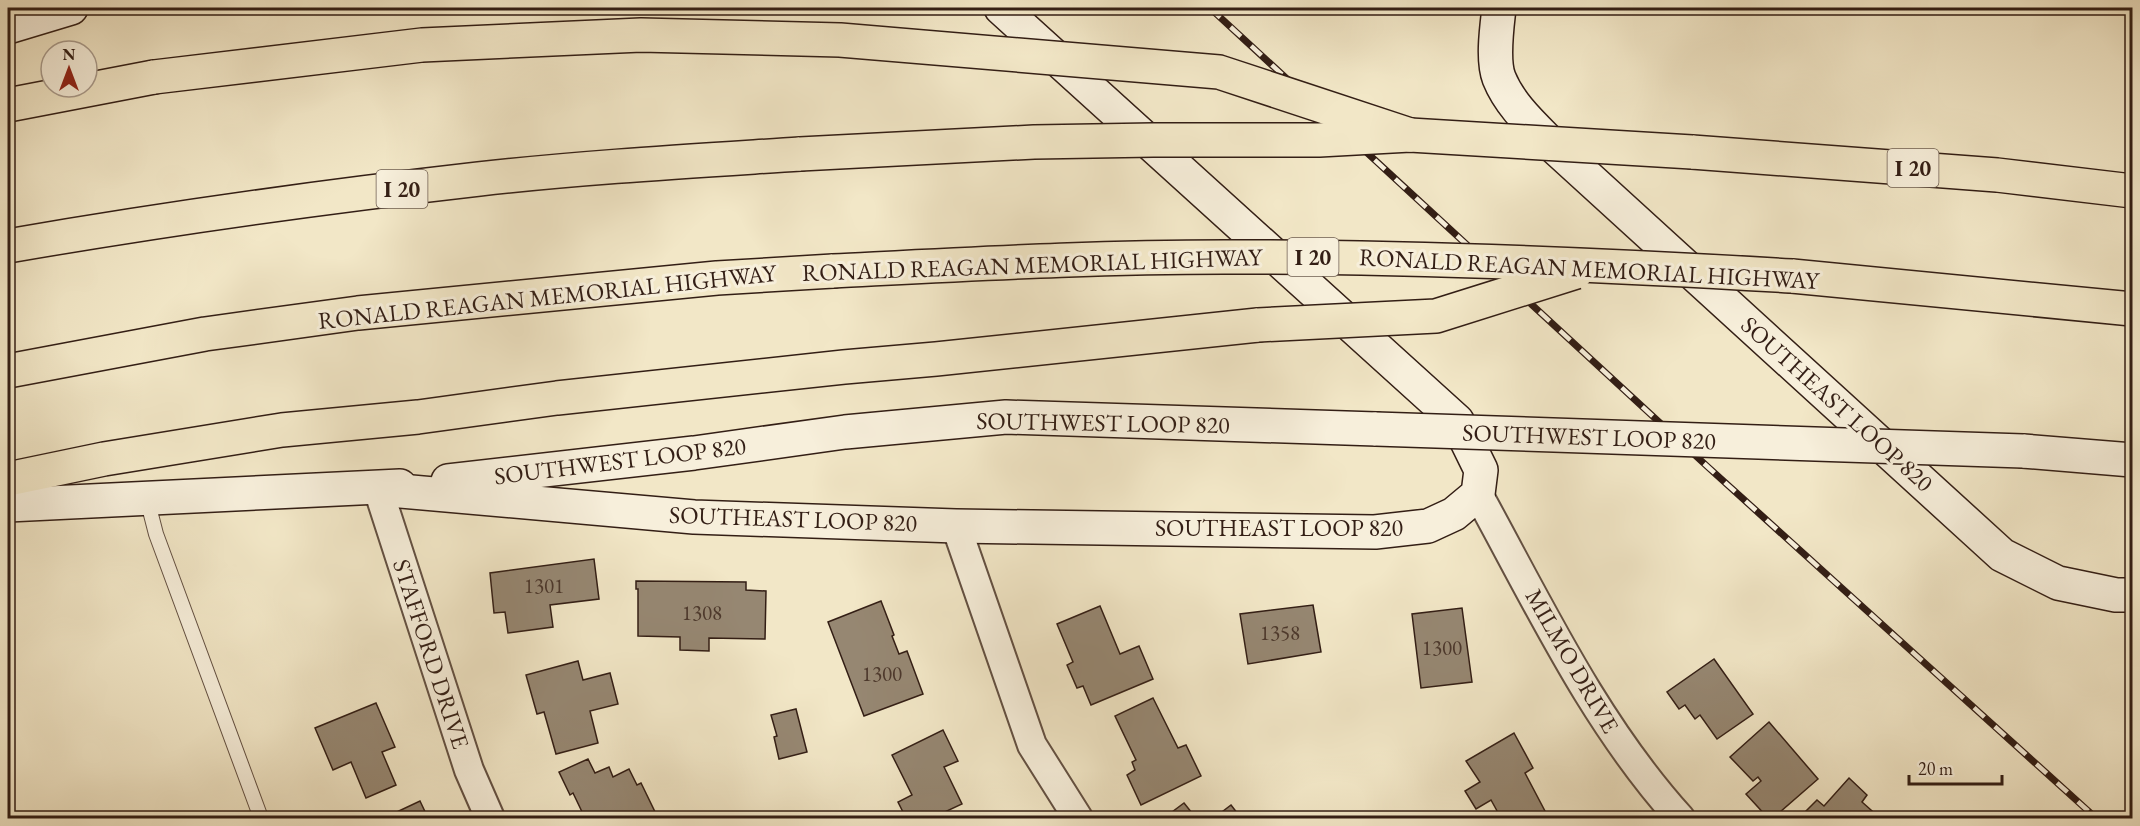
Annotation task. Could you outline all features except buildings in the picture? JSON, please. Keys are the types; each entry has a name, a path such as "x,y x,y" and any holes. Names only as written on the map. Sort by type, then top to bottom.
{"highway":[{"path":"8,105 154,77 422,45 640,35 840,40 1219,72 1410,135"},
{"name":"I 20","path":"8,246 247,208 469,181 650,164 1034,142 1319,140 1410,135 1692,152 1997,175 2133,191"},
{"name":"RONALD REAGAN MEMORIAL HIGHWAY","path":"8,371 205,334 358,313 717,278 977,263 1246,256 1601,264 1792,276 2133,309"},
{"path":"8,479 104,459 282,430 418,417 557,398 1258,325 1436,316 1601,264"}],"main road":[{"path":"8,27 71,8"},
{"path":"1001,8 1457,421 1481,470 1478,494"},
{"name":"SOUTHEAST LOOP 820","path":"1499,8 1495,35 1498,76 1519,111 1548,141 2002,555 2058,583 2116,595 2133,595"},
{"name":"SOUTHWEST LOOP 820","path":"8,505 378,489 694,453 845,432 1006,417 2023,451 2133,460"},
{"name":"SOUTHEAST LOOP 820","path":"378,489 694,517 956,526 1375,532 1428,526 1454,514 1478,494"}],"street":[{"name":"STAFFORD DRIVE","path":"378,489 469,770 490,819"},
{"name":"MILMO DRIVE","path":"1478,494 1590,697 1657,793 1680,819"},
{"path":"956,526 1032,745 1078,819"}],"lane":[{"path":"147,499 160,545 261,819"}],"railway":[{"path":"1210,8 1709,468 2096,818"}]}
